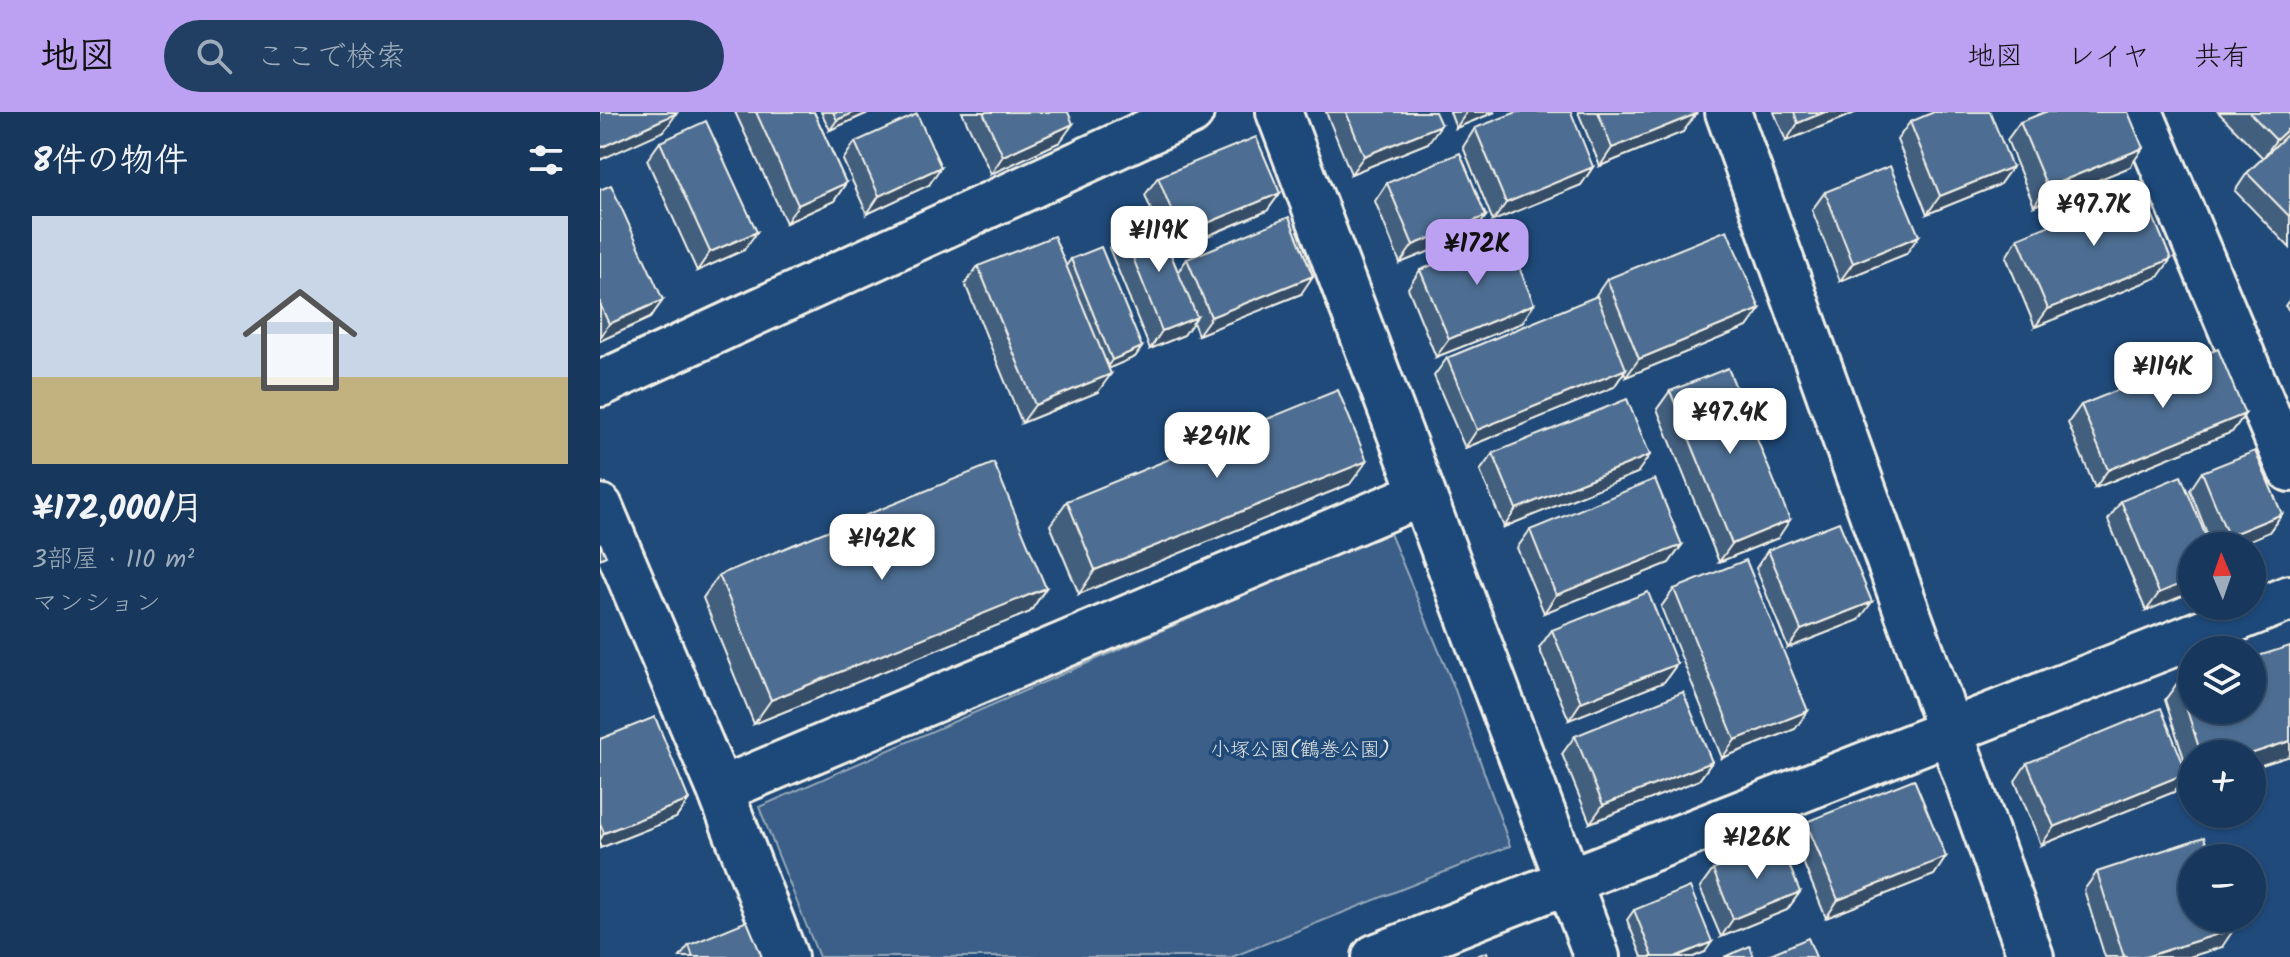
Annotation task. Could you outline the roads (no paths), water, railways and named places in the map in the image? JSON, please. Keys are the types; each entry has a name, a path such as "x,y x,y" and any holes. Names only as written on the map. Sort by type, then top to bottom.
{"street":[{"path":"600,384 1191,112"},
{"path":"1279,112 1597,957"},
{"path":"1728,112 2031,957"},
{"path":"2140,112 2290,469"},
{"path":"720,790 1421,494"},
{"path":"600,507 720,790 785,957"},
{"path":"1375,957 2290,598"}],"park label":[{"name":"小塚公園(鶴巻公園)","path":"1300,751"}]}
